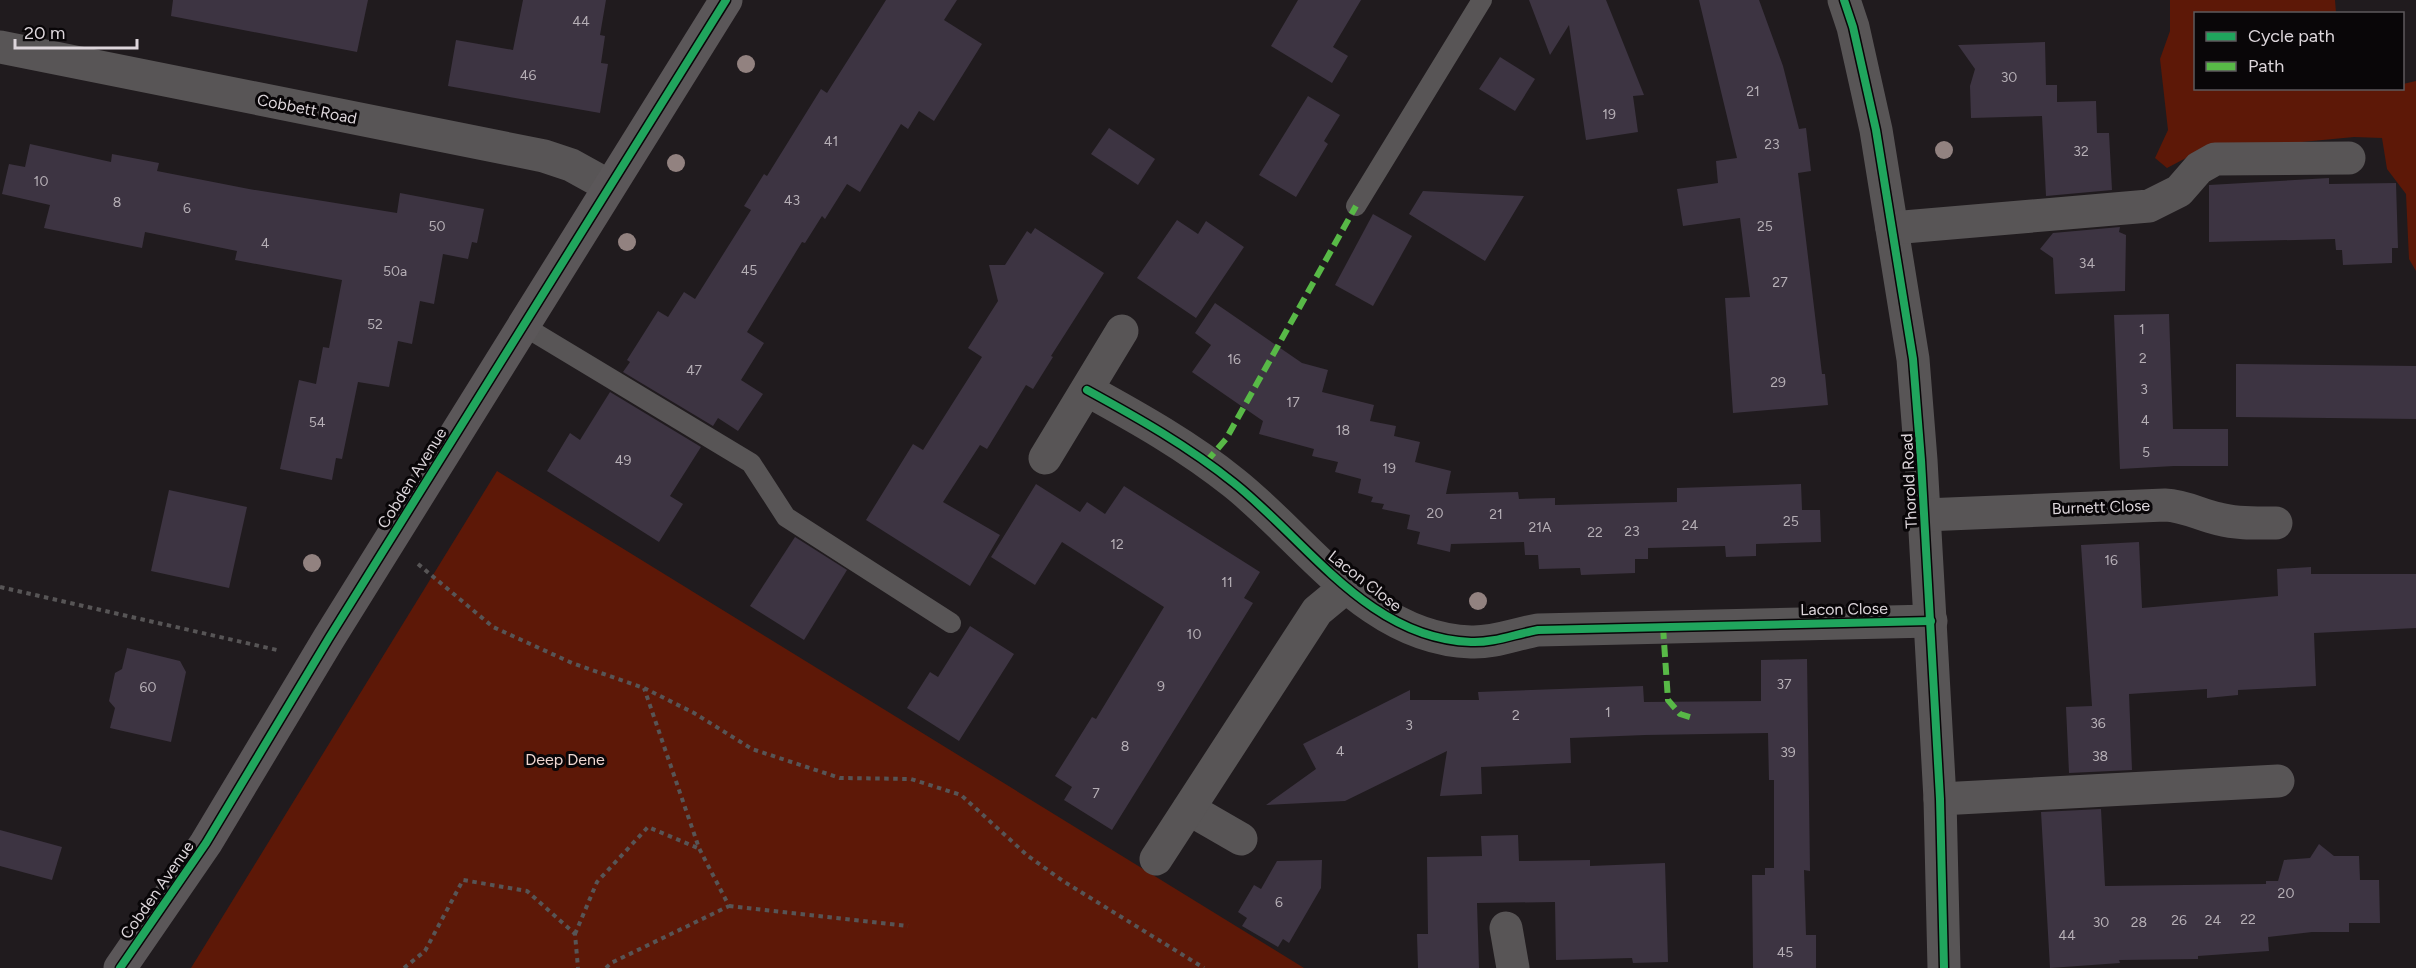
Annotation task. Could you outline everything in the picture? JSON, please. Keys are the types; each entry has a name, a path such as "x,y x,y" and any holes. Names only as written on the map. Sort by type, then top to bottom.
{"street":[{"name":"Cobden Avenue","path":"120,968 206,843 316,659 522,325 726,0"},
{"name":"Thorold Road","path":"1844,0 1853,27 1872,107 1913,358 1931,621 1940,799 1944,968"},
{"name":"Cobbett Road","path":"0,47 544,156 571,165 609,186"},
{"path":"1892,228 2149,206 2179,191 2199,168 2215,159 2349,158"},
{"path":"1045,458 1122,332"},
{"name":"Lacon Close","path":"1087,390 1169,435 1234,483 1346,587 1398,623 1441,640 1471,642 1505,639 1538,630 1931,621"},
{"name":"Burnett Close","path":"1924,515 2165,505 2180,506 2217,519 2276,523"},
{"name":"Lacon Close","path":"1156,859 1317,611 1346,587"},
{"path":"1940,799 2278,781"},
{"path":"1189,809 1241,839"},
{"path":"1506,928 1513,968"}],"lane":[{"path":"1356,206 1482,0"},
{"path":"522,325 751,464 786,517 951,623"}],"path":[{"path":"390,540 493,627 572,663 644,688 694,712 752,749 840,777 911,779 961,795 1028,856 1063,881 1204,968"},
{"path":"0,587 316,659"},
{"path":"644,688 699,848 729,906"},
{"path":"578,968 575,934 597,882 648,827 699,848"},
{"path":"404,968 425,951 463,879 527,891 575,934"},
{"path":"606,968 611,963 729,906 908,926"}],"green space":[{"path":"2170,0 2335,0 2336,12 2194,12 2194,90 2404,90 2404,84 2416,81 2416,271 2409,259 2406,194 2387,169 2382,138 2354,137 2205,148 2167,168 2155,158 2168,130 2160,59 2170,31"},
{"name":"Deep Dene","path":"497,471 1304,968 191,968"}],"building":[{"path":"173,0 368,0 357,52 171,16"},
{"path":"523,0 606,0 600,35 605,36 601,63 608,64 600,113 448,86 456,40 513,50"},
{"path":"886,0 957,0 944,20 982,44 934,121 919,111 908,129 901,124 860,192 847,184 825,219 822,216 805,243 802,242 747,332 764,343 741,380 763,394 738,431 718,418 713,426 623,372 630,362 627,360 658,311 668,317 684,292 695,299 751,210 744,206 764,174 767,176 821,89 827,93"},
{"path":"1298,0 1361,0 1333,47 1348,56 1332,83 1271,46"},
{"path":"1529,0 1606,0 1644,95 1633,96 1638,132 1586,140 1569,25 1550,55"},
{"path":"1699,0 1759,0 1783,66 1799,129 1806,128 1811,171 1798,173 1822,374 1825,374 1828,405 1733,413 1725,298 1750,297 1740,218 1683,226 1677,189 1718,183 1716,161 1737,158"},
{"path":"2045,42 2046,85 2057,85 2057,102 2096,101 2097,133 2109,133 2112,190 2046,196 2042,116 1971,118 1970,86 1975,69 1958,45"},
{"path":"1500,57 1535,79 1515,111 1479,89"},
{"path":"1308,96 1340,115 1324,141 1328,144 1296,197 1259,175"},
{"path":"1109,128 1155,159 1138,185 1091,154"},
{"path":"30,144 111,162 112,154 159,163 157,171 249,189 397,213 400,193 484,209 477,243 472,242 468,259 443,254 434,304 420,301 412,344 398,341 389,387 358,382 342,459 336,458 332,480 280,469 299,380 316,384 323,347 329,348 342,280 235,260 237,251 145,232 142,248 44,228 50,205 2,194 9,164 25,167"},
{"path":"2329,178 2329,184 2396,183 2398,248 2392,248 2392,263 2343,265 2342,250 2336,250 2335,239 2209,242 2209,185"},
{"path":"1423,191 1524,196 1485,261 1409,214"},
{"path":"1373,214 1412,236 1373,306 1335,285"},
{"path":"1177,220 1198,234 1206,221 1244,247 1196,318 1137,278"},
{"path":"2120,227 2119,232 2126,235 2125,291 2055,294 2053,258 2040,249 2053,233"},
{"path":"1035,228 1104,273 1051,356 1053,357 1033,389 1026,385 987,449 980,445 943,502 1000,535 970,586 866,520 913,444 923,450 982,357 968,348 998,301 989,265 1005,265 1027,231 1031,234"},
{"path":"1215,303 1302,363 1328,370 1322,392 1374,405 1370,421 1396,426 1394,436 1420,442 1415,462 1451,471 1446,494 1518,492 1519,499 1555,498 1555,505 1677,502 1677,488 1801,484 1802,510 1820,510 1821,542 1756,544 1756,556 1726,557 1725,546 1648,548 1648,559 1635,559 1635,573 1581,575 1580,568 1539,569 1538,555 1525,555 1524,542 1451,544 1450,552 1417,544 1420,532 1407,529 1410,515 1382,509 1384,504 1371,502 1373,497 1358,493 1361,479 1335,472 1338,462 1312,456 1314,449 1259,434 1263,421 1192,372 1211,345 1195,333"},
{"path":"2169,314 2173,429 2228,429 2228,466 2120,469 2114,315"},
{"path":"2236,364 2416,366 2416,419 2236,417"},
{"path":"610,392 701,447 670,496 683,504 659,542 547,471 570,433 580,440"},
{"path":"1036,484 1080,512 1087,502 1105,514 1124,486 1260,572 1244,598 1253,603 1112,830 1064,800 1072,787 1055,776 1092,717 1096,719 1164,607 1062,542 1035,585 991,557"},
{"path":"169,490 247,507 229,588 151,571"},
{"path":"795,537 847,570 804,640 750,606"},
{"path":"2139,542 2142,608 2278,596 2277,569 2311,567 2311,574 2416,574 2416,628 2314,633 2316,686 2238,690 2238,695 2207,698 2207,689 2129,694 2132,770 2069,773 2066,707 2092,706 2081,545"},
{"path":"970,626 1014,654 959,741 907,708 930,672 938,677"},
{"path":"127,648 180,661 186,672 171,742 110,728 115,708 109,701 115,673 122,669"},
{"path":"1807,659 1810,871 1804,870 1806,935 1816,935 1816,968 1753,968 1752,875 1765,875 1765,868 1774,868 1774,780 1769,780 1768,733 1570,738 1571,763 1481,767 1482,794 1440,796 1447,751 1345,801 1266,805 1316,769 1303,744 1410,690 1410,700 1479,700 1478,692 1643,686 1644,702 1761,701 1761,660"},
{"path":"2101,809 2105,886 2266,884 2266,881 2278,881 2284,860 2310,858 2319,844 2334,856 2359,856 2360,880 2379,880 2380,923 2349,923 2349,932 2312,932 2268,937 2269,951 2198,956 2198,959 2119,960 2120,963 2050,968 2041,812"},
{"path":"0,830 62,847 52,880 0,866"},
{"path":"1518,835 1519,861 1590,860 1590,866 1665,863 1668,962 1633,963 1632,958 1556,960 1555,902 1477,903 1479,968 1418,968 1417,934 1428,934 1427,857 1482,856 1481,836"},
{"path":"1322,860 1321,888 1289,943 1283,939 1278,947 1242,926 1247,918 1238,912 1254,885 1261,889 1277,861"}],"marked path":[{"path":"1206,462 1226,439 1356,206"},
{"path":"1663,627 1668,700 1680,714 1693,718"}],"cycle path":[{"path":"120,968 206,843 329,638 726,0"},
{"path":"1844,0 1853,27 1876,130 1913,359 1940,799 1944,968"},
{"path":"1087,390 1162,433 1217,470 1261,506 1314,558 1370,606 1401,624 1435,637 1480,642 1538,630 1931,621"}]}
